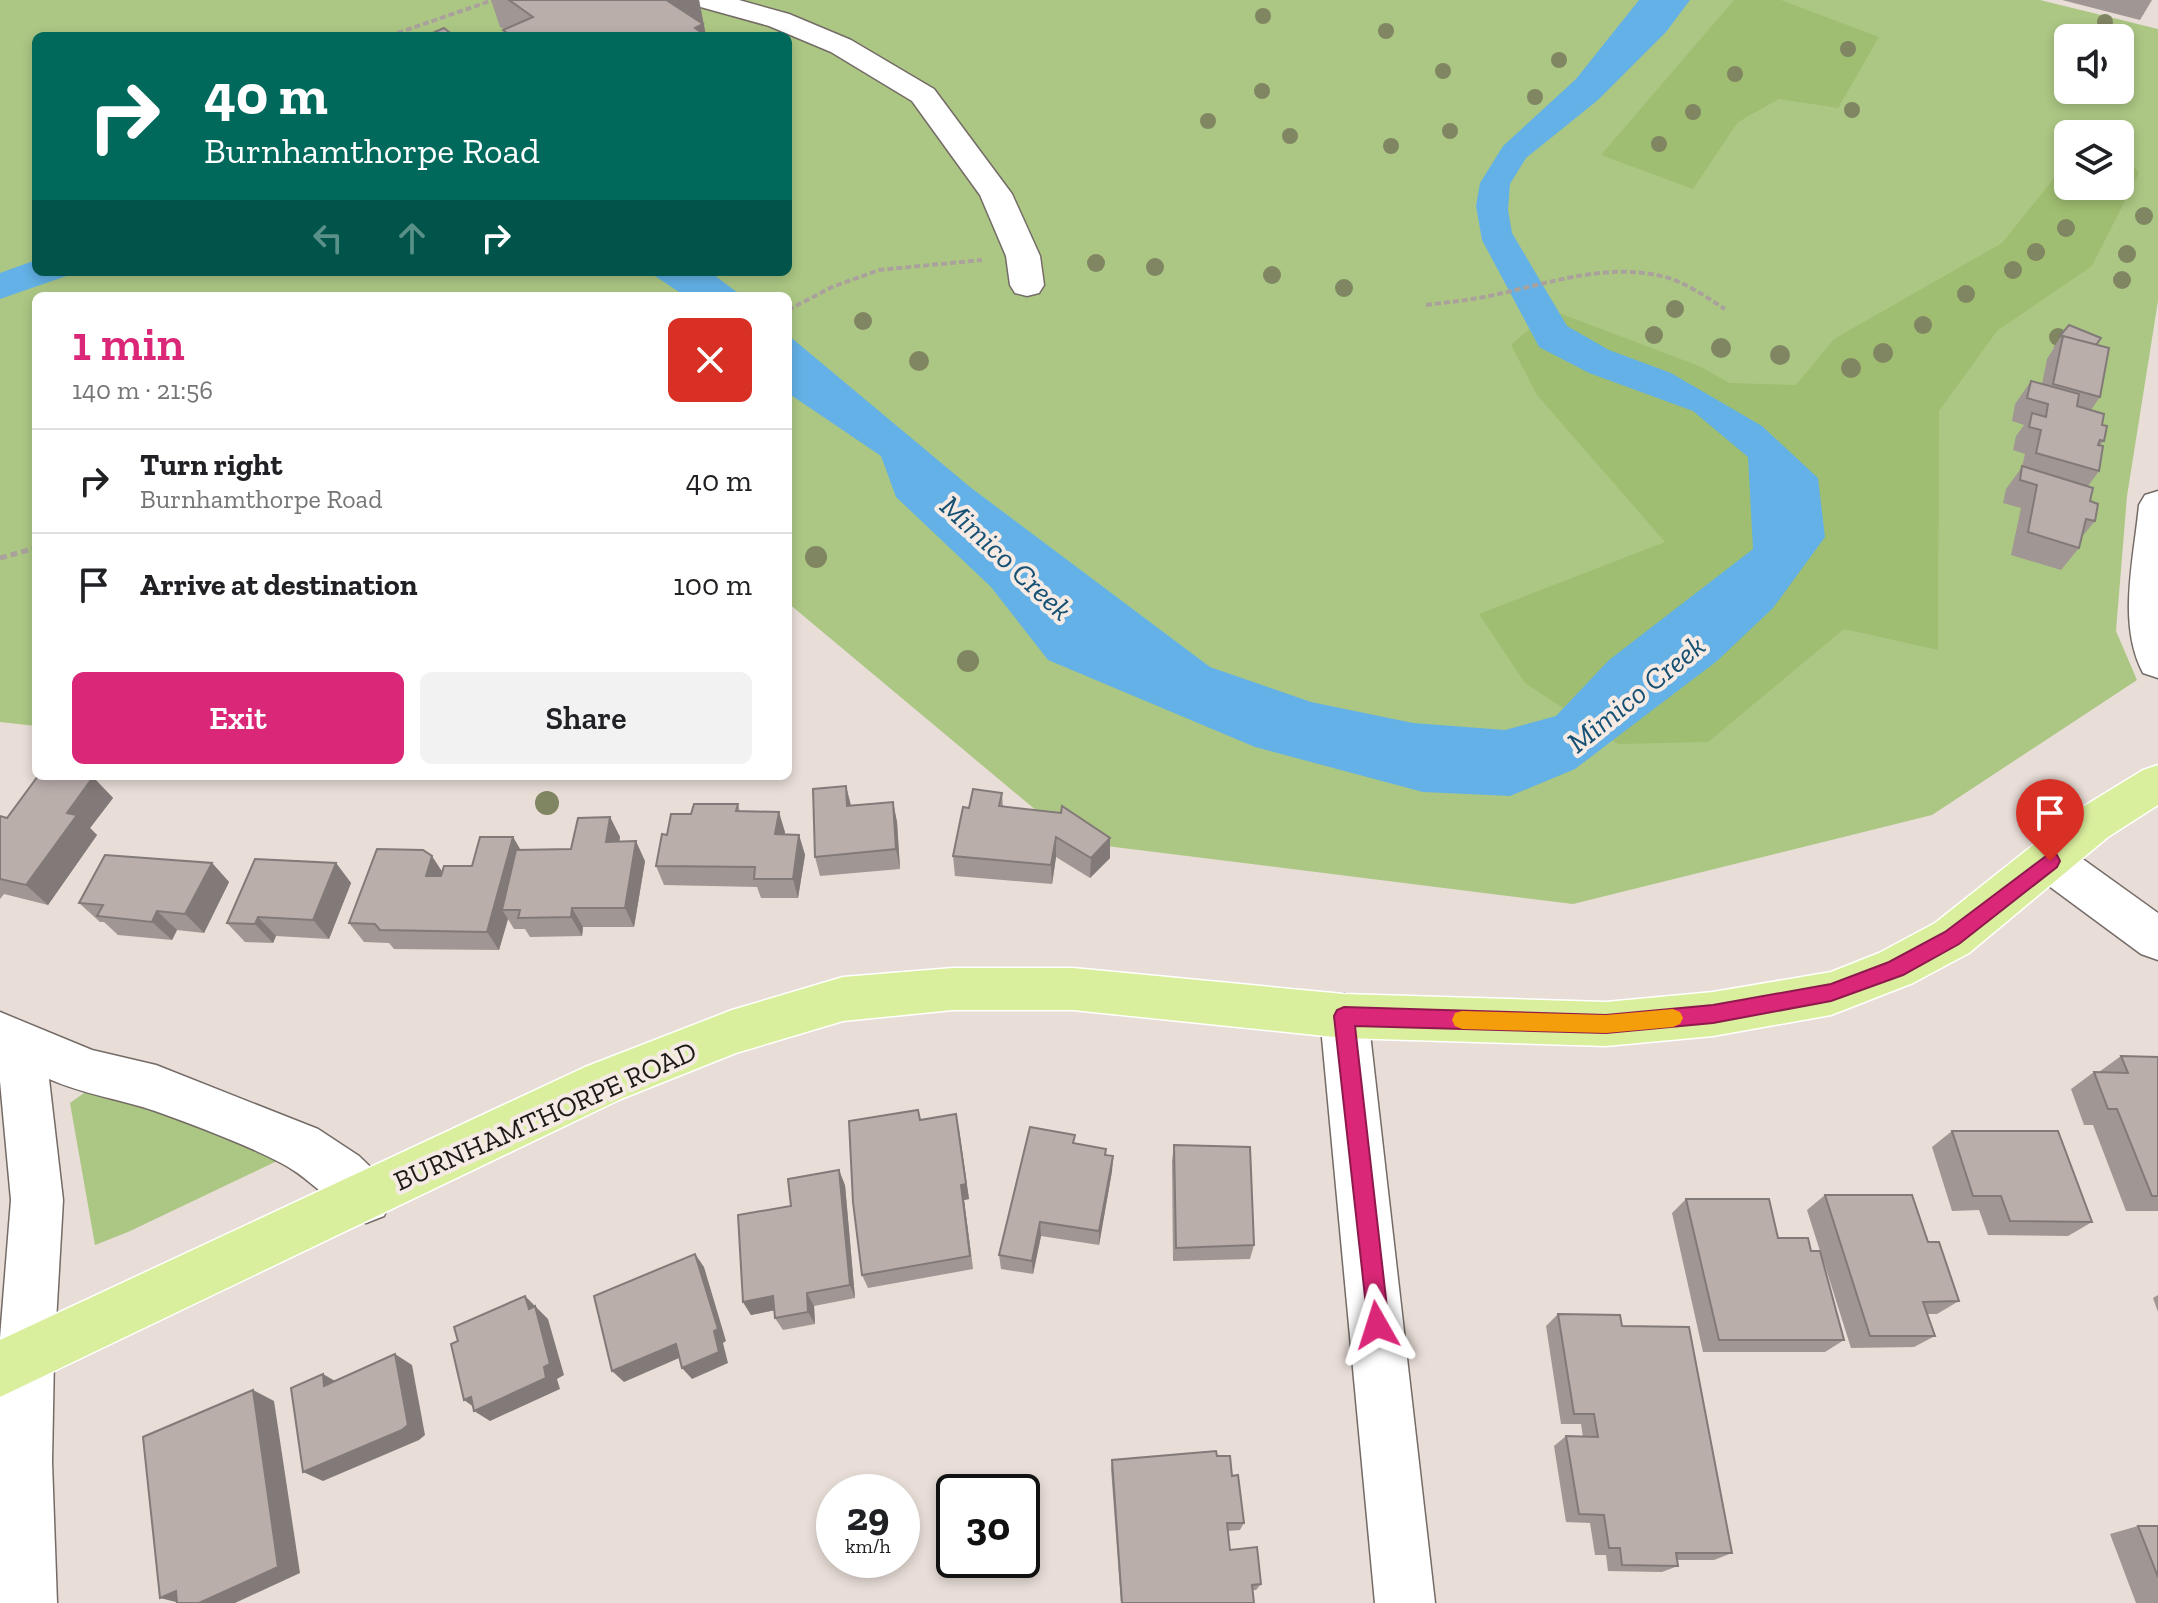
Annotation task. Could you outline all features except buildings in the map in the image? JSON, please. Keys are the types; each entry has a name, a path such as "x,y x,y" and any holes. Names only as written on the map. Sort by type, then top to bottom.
{"main road":[{"name":"BURNHAMTHORPE ROAD","path":"13,1363 603,1083 732,1032 843,999 953,989 1073,989 1344,1016 1606,1024 1713,1014 1831,993 1896,968 1952,938 2092,824 2158,783"}],"street":[{"path":"707,0 779,20 841,46 923,95 996,194 1025,270"},
{"path":"2158,505 2149,608 2158,662"},
{"path":"2050,861 2158,939"},
{"path":"1344,1016 1405,1603"},
{"path":"11,1039 88,1072 156,1088 300,1146 341,1174 366,1198"},
{"path":"11,1039 37,1200 13,1363 23,1462 27,1603"}],"path":[{"path":"401,32 493,0"},
{"path":"1426,305 1498,295 1591,272 1624,269 1659,275 1690,286 1725,309"},
{"path":"792,308 832,287 879,270 1025,270"},
{"path":"0,558 32,549"}],"green space":[{"path":"0,0 2040,0 2158,29 2158,301 2127,496 2116,631 2137,680 1932,815 1573,904 1074,842 792,606 792,292 32,292 32,726 0,722"},
{"path":"1734,0 1781,0 1879,37 1838,108 1779,99 1738,122 1693,189 1601,155"},
{"path":"2134,167 2139,173 2134,183"},
{"path":"2054,178 2054,200 2125,200 2092,266 1997,331 1939,411 1938,650 1844,629 1708,742 1618,744 1525,683 1479,614 1665,542 1537,395 1511,345 1551,310 1699,366 1730,383 1796,385 1834,339 2002,243"},
{"path":"108,1076 300,1150 95,1245 70,1103"}],"water":[{"name":"Mimico Creek","path":"1639,0 1690,0 1666,32 1598,100 1526,158 1510,184 1508,210 1512,233 1567,326 1609,350 1671,373 1762,426 1818,478 1825,537 1773,608 1717,661 1575,769 1510,796 1423,792 1255,747 1048,660 991,587 896,497 881,456 792,396 792,338 970,487 1210,667 1311,702 1413,723 1505,730 1556,716 1609,660 1753,549 1748,457 1693,411 1589,373 1539,347 1482,240 1476,206 1480,183 1503,146 1576,79"},
{"path":"32,261 32,276 66,276 0,299 0,273"},
{"path":"655,276 715,276 737,292 679,292"}],"slow traffic":[{"path":"1462,1020 1606,1024 1673,1018"}],"route":[{"path":"1377,1325 1344,1016 1606,1024 1713,1014 1831,993 1896,968 1952,938 2050,861"}]}
